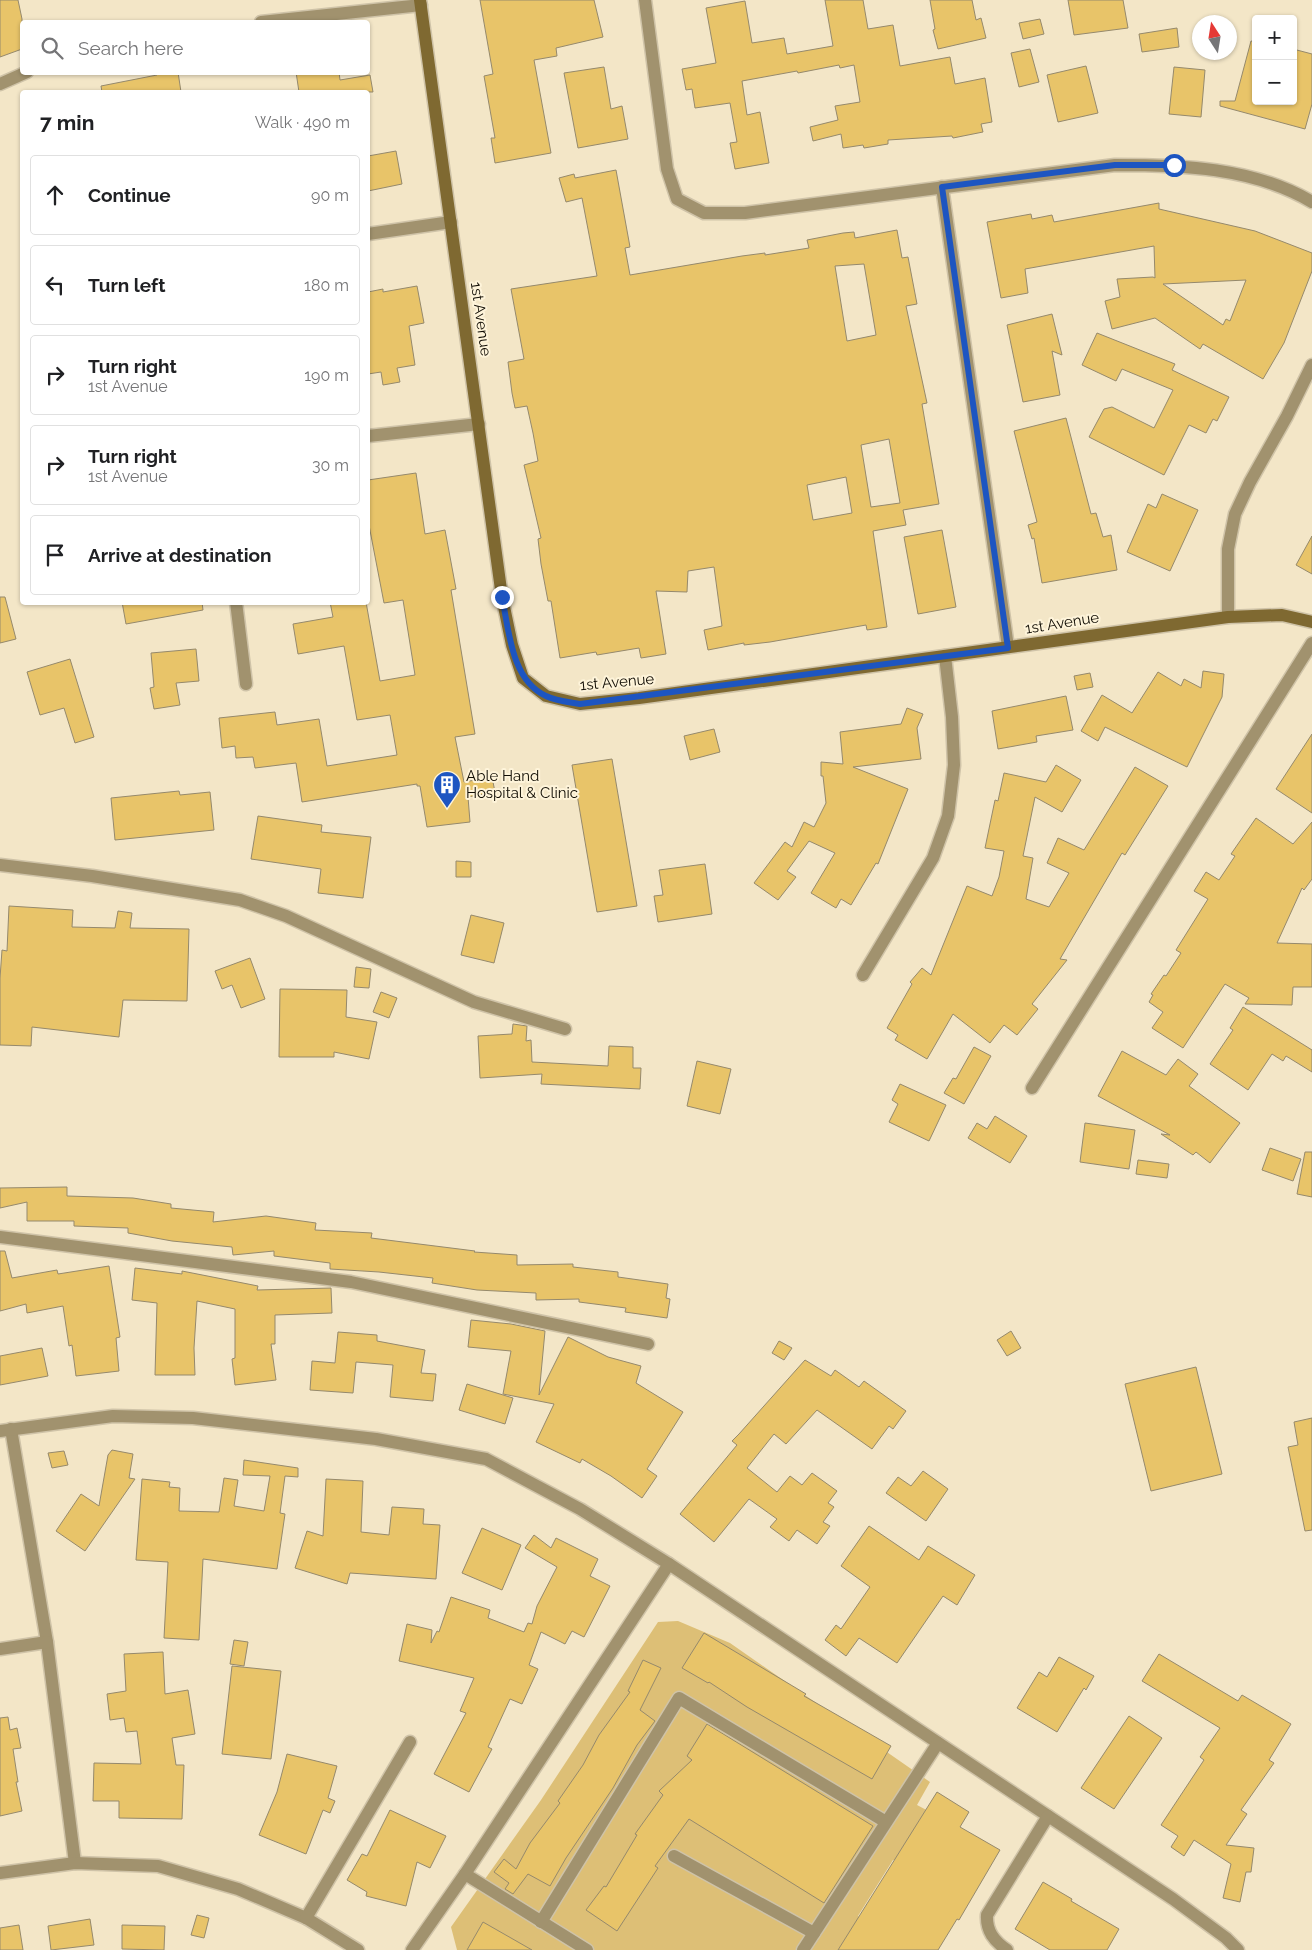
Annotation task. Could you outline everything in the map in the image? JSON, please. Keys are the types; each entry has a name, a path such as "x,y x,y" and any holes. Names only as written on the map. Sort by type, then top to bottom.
{"street":[{"path":"645,0 667,169 677,199 704,213 745,213 1115,165 1174,165 1237,173 1297,193 1312,202"},
{"path":"277,20 420,2"},
{"name":"1st Avenue","path":"420,2 452,222 502,597 512,645 523,678 546,696 580,704 1228,617 1282,615 1312,622"},
{"path":"0,84 20,75"},
{"path":"942,187 1008,648"},
{"path":"370,234 452,222"},
{"path":"1228,617 1228,549 1235,514 1312,365"},
{"path":"370,436 479,424"},
{"path":"236,605 246,684"},
{"path":"1032,1088 1312,643"},
{"path":"862,975 933,858 948,816 954,765 952,717 944,656"},
{"path":"0,865 92,876 240,900 286,916 474,1002 565,1029"},
{"path":"0,1237 351,1282 648,1344"},
{"path":"75,1863 47,1642 5,1430 113,1416 193,1418 376,1439 486,1458 580,1509 669,1564 1173,1899 1226,1938 1238,1950"},
{"path":"412,1950 465,1874 669,1564"},
{"path":"0,1649 47,1642"},
{"path":"541,1922 679,1698 886,1822"},
{"path":"306,1918 410,1742"},
{"path":"803,1950 938,1743"},
{"path":"1008,1950 993,1938 986,1926 987,1915 1048,1816"},
{"path":"674,1856 814,1933"},
{"path":"0,1874 75,1863 158,1866 238,1889 306,1918 358,1950"},
{"path":"465,1874 587,1950"}],"shaded area":[{"path":"678,1621 730,1643 930,1782 917,1805 934,1814 912,1860 893,1860 858,1916 884,1939 879,1950 457,1950 451,1927 541,1800 658,1622"}],"building":[{"path":"0,0 18,0 22,19 20,20 20,50 0,57"},
{"path":"480,0 594,0 603,37 556,48 557,56 534,60 551,153 495,163 491,138 495,138 484,76 493,74"},
{"path":"825,0 863,0 868,29 893,25 900,66 950,57 955,84 985,78 992,122 981,124 983,132 953,138 952,136 888,140 888,144 864,148 863,145 843,148 841,134 813,141 810,127 838,120 835,106 860,102 854,65 840,68 839,65 798,73 797,71 742,81 747,115 760,112 769,163 735,169 730,143 737,142 730,103 695,108 692,89 686,90 682,69 716,63 706,8 745,1 752,43 784,38 787,54 833,46"},
{"path":"930,0 972,0 976,20 981,18 986,38 938,49 933,30 935,29"},
{"path":"1068,0 1123,0 1128,28 1074,35"},
{"path":"1040,19 1044,34 1023,39 1019,23"},
{"path":"1177,28 1179,47 1142,52 1139,34"},
{"path":"1251,41 1252,105 1297,105 1297,50 1312,54 1312,104 1305,129 1220,106 1220,101 1235,101"},
{"path":"1030,49 1039,82 1019,87 1011,53"},
{"path":"1086,66 1098,113 1058,122 1047,75"},
{"path":"604,67 611,109 622,106 628,139 578,148 564,73"},
{"path":"1174,67 1205,70 1201,117 1169,114"},
{"path":"157,75 178,75 181,90 102,90 101,86"},
{"path":"296,75 339,75 340,80 370,75 373,92 370,92 370,90 299,90"},
{"path":"396,151 402,184 370,191 370,156"},
{"path":"616,170 630,247 625,248 630,275 742,256 765,253 765,255 809,248 807,240 843,233 854,232 855,238 897,230 902,258 908,257 917,304 906,306 927,403 922,404 939,504 903,510 906,525 873,531 887,627 867,630 866,625 770,642 744,645 744,643 708,650 704,630 722,626 714,567 688,571 687,592 656,591 666,654 641,658 639,648 597,655 596,652 560,658 551,601 548,601 541,564 538,539 541,538 524,465 538,461 527,406 515,408 508,362 524,359 511,289 597,276 582,198 566,202 559,178 574,174 575,178","holes":["864,264 876,335 847,341 835,266","889,439 900,503 871,507 861,445","846,477 852,513 813,520 807,485"]},
{"path":"1159,203 1159,209 1255,231 1312,253 1312,271 1284,343 1263,379 1203,344 1200,349 1155,318 1112,329 1105,301 1120,297 1117,279 1155,278 1154,246 1025,269 1028,293 1001,298 987,222 1031,214 1032,219 1052,215 1054,222","holes":["1246,280 1230,321 1226,319 1223,325 1163,284"]},
{"path":"417,286 424,323 409,326 415,365 397,368 400,382 383,385 381,372 370,374 370,292 383,289 383,292"},
{"path":"1052,314 1062,355 1052,351 1060,395 1023,402 1007,325"},
{"path":"1097,333 1175,364 1172,370 1229,397 1217,421 1213,419 1206,433 1189,425 1164,475 1089,437 1104,409 1112,407 1154,428 1173,390 1122,369 1116,381 1082,365"},
{"path":"1066,418 1091,514 1096,513 1103,537 1111,535 1117,570 1042,583 1034,538 1032,539 1028,525 1037,522 1014,431"},
{"path":"416,473 425,534 445,530 456,589 451,590 475,734 455,737 464,782 492,777 495,792 468,797 470,822 427,827 420,786 417,786 417,784 302,802 296,763 255,768 253,757 236,758 235,746 222,748 219,718 275,712 277,725 319,719 327,766 397,755 390,715 357,720 344,646 298,654 293,624 333,617 331,605 367,605 380,681 415,675 403,600 384,603 370,530 370,480"},
{"path":"1162,494 1198,510 1170,571 1127,552 1148,504 1156,508"},
{"path":"942,530 956,607 918,614 904,537"},
{"path":"1312,536 1312,574 1296,565"},
{"path":"0,597 5,597 16,639 0,643"},
{"path":"123,605 202,605 203,610 126,624"},
{"path":"196,649 199,681 176,683 180,705 154,709 150,688 154,687 151,653"},
{"path":"70,659 94,737 75,743 64,708 40,715 27,672"},
{"path":"1203,671 1224,674 1222,697 1187,767 1105,727 1098,741 1081,731 1102,695 1132,713 1158,672 1181,686 1184,679 1201,688"},
{"path":"1090,673 1093,687 1077,690 1074,676"},
{"path":"1066,696 1073,730 1036,736 1037,742 998,749 992,711"},
{"path":"907,708 923,714 917,728 921,759 853,767 908,789 878,864 876,863 851,905 841,899 836,908 811,893 835,853 809,841 787,871 796,877 778,900 754,883 785,842 792,847 804,822 814,827 826,803 823,776 821,776 821,762 843,764 840,732 901,724"},
{"path":"714,729 720,752 690,760 684,736"},
{"path":"1312,734 1312,813 1276,789"},
{"path":"612,759 637,906 597,912 572,765"},
{"path":"1056,765 1081,780 1062,812 1035,797 1023,856 1033,858 1026,899 1049,907 1069,873 1047,863 1058,838 1084,850 1135,767 1168,786 1125,855 1122,853 1060,959 1067,960 1032,1004 1038,1009 1017,1035 1004,1025 990,1043 953,1014 927,1059 895,1040 898,1035 887,1028 912,984 910,982 922,968 931,975 967,886 992,896 999,877 1004,851 985,848 995,800 998,801 1004,773 1046,782"},
{"path":"179,791 180,795 210,792 214,830 115,840 111,798"},
{"path":"258,816 322,825 321,832 371,837 363,898 318,893 321,869 251,859"},
{"path":"1256,818 1293,844 1312,822 1312,879 1304,890 1302,888 1277,943 1312,944 1312,987 1293,987 1292,1005 1245,1004 1249,998 1225,984 1183,1048 1152,1028 1163,1012 1149,1002 1153,995 1151,994 1181,953 1176,950 1208,899 1194,891 1206,872 1219,880 1235,856 1231,854"},
{"path":"456,861 471,862 471,877 456,877"},
{"path":"705,864 712,914 658,922 654,896 663,895 659,870"},
{"path":"9,906 73,910 72,927 115,928 118,911 132,913 130,928 189,929 187,1001 123,1000 119,1037 32,1027 31,1046 0,1045 0,978 2,950 7,951"},
{"path":"471,915 504,923 494,963 461,955"},
{"path":"250,958 265,999 241,1008 232,985 222,989 215,971"},
{"path":"356,967 371,969 369,988 354,987"},
{"path":"280,989 347,990 346,1017 377,1022 369,1059 334,1052 334,1057 279,1057"},
{"path":"381,992 397,998 389,1018 373,1012"},
{"path":"1243,1007 1312,1050 1312,1072 1286,1056 1283,1061 1272,1054 1248,1090 1210,1064 1233,1030 1230,1028"},
{"path":"513,1024 527,1026 526,1041 531,1040 532,1062 608,1066 609,1046 633,1047 633,1068 641,1068 640,1089 541,1084 542,1074 480,1078 478,1036 512,1034"},
{"path":"974,1047 991,1056 964,1104 944,1093 953,1078 956,1079"},
{"path":"1122,1051 1166,1075 1178,1059 1198,1074 1189,1086 1240,1123 1210,1163 1196,1152 1193,1155 1161,1134 1170,1135 1098,1096"},
{"path":"697,1061 731,1069 720,1114 687,1106"},
{"path":"900,1084 946,1105 929,1141 889,1122 898,1104 892,1100"},
{"path":"995,1116 1027,1136 1010,1163 968,1138 977,1123 987,1129"},
{"path":"1085,1123 1135,1130 1129,1169 1080,1162"},
{"path":"1270,1148 1301,1159 1293,1181 1262,1170"},
{"path":"1305,1152 1312,1152 1312,1197 1297,1194"},
{"path":"1138,1160 1169,1164 1167,1178 1136,1174"},
{"path":"67,1187 67,1196 133,1198 171,1204 171,1208 214,1212 213,1222 266,1216 316,1223 315,1230 372,1233 371,1238 474,1252 517,1255 517,1265 573,1264 573,1267 618,1272 618,1277 668,1284 666,1298 670,1299 667,1318 625,1312 626,1308 579,1302 579,1299 536,1300 536,1293 477,1290 432,1283 433,1278 330,1269 330,1263 274,1256 274,1251 233,1255 232,1247 172,1241 128,1233 128,1228 74,1226 74,1221 27,1221 27,1202 0,1208 0,1188"},
{"path":"0,1251 5,1251 12,1278 57,1270 58,1274 109,1266 120,1337 116,1338 119,1371 76,1376 72,1345 69,1346 63,1306 27,1313 26,1304 0,1311"},
{"path":"135,1268 182,1274 182,1271 258,1286 257,1290 331,1288 332,1313 275,1315 275,1344 271,1344 276,1380 235,1385 232,1359 235,1358 235,1309 197,1301 194,1348 195,1375 155,1375 157,1303 132,1300"},
{"path":"471,1320 511,1324 545,1331 539,1395 568,1337 608,1357 641,1366 636,1383 683,1412 647,1469 657,1476 642,1498 611,1476 582,1459 580,1463 536,1442 554,1404 503,1394 511,1351 468,1347"},
{"path":"1011,1331 1021,1348 1007,1356 997,1340"},
{"path":"338,1332 377,1335 377,1341 425,1350 421,1373 436,1374 433,1401 390,1397 393,1365 356,1362 353,1393 310,1390 312,1361 335,1363"},
{"path":"779,1341 792,1348 784,1360 772,1353"},
{"path":"42,1348 48,1376 0,1385 0,1356"},
{"path":"805,1360 831,1376 835,1370 859,1387 864,1381 906,1411 893,1429 889,1426 872,1449 817,1410 786,1444 774,1434 747,1468 777,1492 790,1476 802,1485 812,1473 837,1491 828,1503 834,1507 823,1522 830,1526 817,1544 797,1530 789,1541 770,1527 777,1519 749,1499 714,1542 680,1514 737,1445 732,1441"},
{"path":"1196,1367 1222,1474 1151,1491 1125,1384"},
{"path":"467,1384 513,1398 505,1424 459,1410"},
{"path":"1312,1418 1312,1530 1305,1531 1288,1447 1298,1445 1294,1422"},
{"path":"112,1450 133,1454 129,1478 135,1479 85,1551 56,1531 81,1494 99,1506 108,1455"},
{"path":"64,1451 68,1465 52,1468 48,1453"},
{"path":"244,1460 298,1468 298,1477 285,1476 280,1513 285,1514 277,1569 203,1559 199,1640 164,1638 168,1562 136,1560 142,1479 170,1482 169,1487 180,1488 179,1511 219,1512 224,1478 238,1480 234,1506 264,1511 270,1476 243,1475"},
{"path":"923,1471 948,1489 926,1521 886,1493 898,1477 911,1486"},
{"path":"326,1479 363,1481 361,1532 389,1535 392,1507 424,1509 423,1524 440,1525 436,1579 350,1573 347,1584 295,1568 307,1531 323,1536"},
{"path":"869,1526 919,1560 928,1546 975,1575 957,1605 943,1596 897,1663 859,1638 846,1656 825,1640 836,1625 841,1629 870,1587 841,1566"},
{"path":"482,1528 521,1545 502,1590 462,1573"},
{"path":"534,1535 551,1548 556,1538 598,1559 590,1576 610,1586 584,1637 572,1631 565,1644 541,1632 529,1665 538,1669 522,1704 510,1699 488,1747 492,1749 469,1792 434,1774 466,1713 460,1711 474,1678 399,1661 407,1624 432,1630 431,1643 437,1631 439,1632 451,1597 490,1610 488,1618 524,1632 528,1623 532,1624 537,1606 557,1567 525,1548"},
{"path":"704,1633 806,1694 804,1696 891,1746 872,1779 747,1707 709,1682 682,1668"},
{"path":"234,1640 248,1642 244,1666 230,1664"},
{"path":"163,1652 165,1694 188,1690 195,1734 172,1738 176,1765 184,1765 182,1819 119,1818 119,1801 93,1801 94,1763 141,1764 137,1731 126,1732 124,1718 110,1720 107,1694 126,1691 124,1654"},
{"path":"1159,1654 1238,1701 1242,1695 1291,1724 1269,1760 1274,1763 1241,1810 1247,1814 1226,1845 1254,1848 1251,1872 1246,1872 1240,1902 1223,1898 1231,1864 1194,1840 1184,1856 1171,1847 1178,1836 1161,1825 1204,1760 1200,1757 1220,1728 1142,1681"},
{"path":"1059,1657 1094,1676 1086,1690 1084,1688 1057,1732 1017,1708 1039,1672 1047,1677"},
{"path":"643,1660 661,1668 640,1710 655,1721 637,1745 613,1788 566,1858 550,1886 528,1874 513,1894 505,1889 509,1883 494,1872 504,1859 516,1869 530,1843 560,1803 558,1801 583,1765 599,1735 630,1692 628,1691"},
{"path":"232,1666 281,1671 271,1759 222,1754"},
{"path":"1129,1716 1162,1738 1114,1809 1081,1788"},
{"path":"8,1717 10,1730 17,1728 21,1748 13,1749 18,1782 16,1782 22,1811 0,1816 0,1718"},
{"path":"707,1724 873,1826 824,1903 689,1819 655,1866 658,1868 617,1931 586,1910 604,1886 606,1887 637,1835 635,1834 663,1795 659,1791 692,1760 687,1756"},
{"path":"287,1754 337,1766 328,1798 335,1801 330,1813 323,1810 306,1854 259,1835 277,1792"},
{"path":"937,1792 969,1812 960,1827 1000,1850 959,1920 957,1919 938,1950 838,1950"},
{"path":"390,1810 446,1836 430,1868 417,1862 406,1906 366,1896 367,1892 347,1880 362,1854 367,1856"},
{"path":"1043,1882 1119,1929 1107,1950 1050,1950 1015,1929"},
{"path":"197,1915 209,1918 204,1938 191,1935"},
{"path":"90,1919 94,1945 51,1950 48,1926"},
{"path":"483,1922 532,1950 467,1950"},
{"path":"19,1925 23,1950 0,1950 0,1928"},
{"path":"122,1925 165,1926 164,1950 122,1949"}],"place":[{"name":"Able Hand Hospital & Clinic","path":"447,809"}],"route":[{"path":"502,597 512,645 523,678 546,696 580,704 639,698 1008,648 942,187 1115,165 1174,165"}]}
